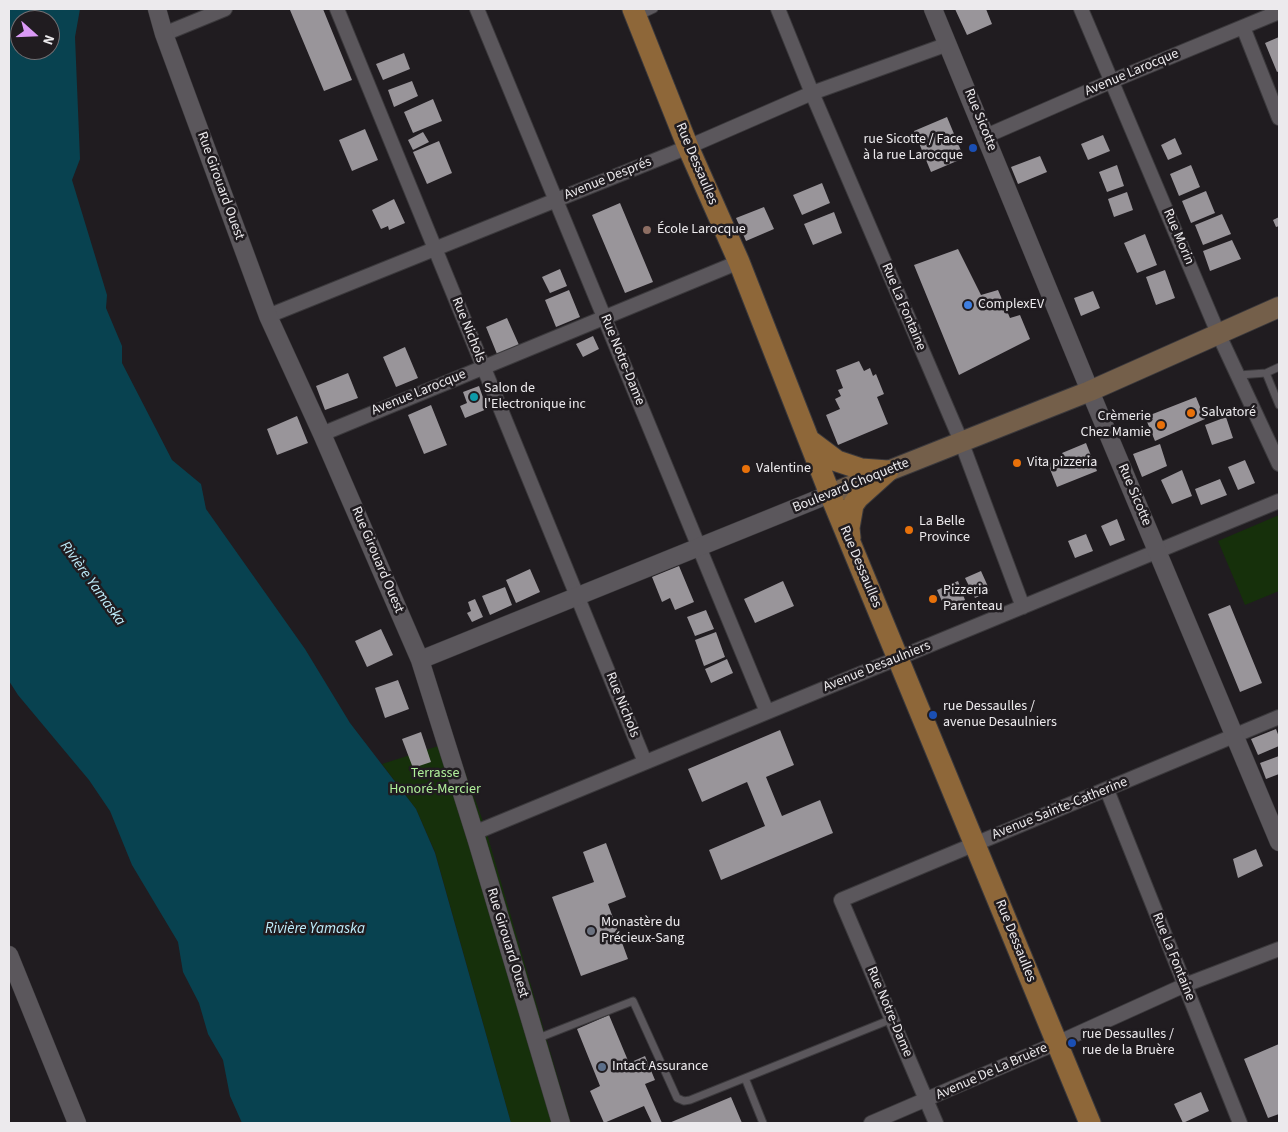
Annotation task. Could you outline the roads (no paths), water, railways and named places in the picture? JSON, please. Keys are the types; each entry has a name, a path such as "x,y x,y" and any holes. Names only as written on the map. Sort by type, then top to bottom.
{"main road":[{"name":"Rue Dessaulles","path":"641,11 688,147 738,262 851,546 1090,1123"},
{"name":"Boulevard Choquette","path":"830,494 1090,391 1218,332 1279,307"},
{"path":"808,440 837,461 861,469 888,471"},
{"path":"851,546 849,528 853,505 858,498 888,471"}],"street":[{"name":"Rue Girouard Ouest","path":"157,9 164,34 268,316 322,434 420,660 561,1123"},
{"path":"164,34 225,9"},
{"name":"Rue Nichols","path":"337,9 645,762"},
{"name":"Rue Notre-Dame","path":"477,9 767,712"},
{"name":"Rue La Fontaine","path":"778,9 961,441 1023,607"},
{"name":"Rue Sicotte","path":"933,9 1090,391 1279,842"},
{"name":"Rue Morin","path":"1081,9 1218,332 1279,464"},
{"name":"Avenue Larocque","path":"986,136 1112,81 1279,12"},
{"path":"1243,27 1279,118"},
{"name":"Avenue Després","path":"268,316 688,147 812,93 948,44"},
{"name":"Avenue Larocque","path":"322,434 738,262"},
{"name":"Boulevard Choquette","path":"420,660 830,494"},
{"name":"Avenue Desaulniers","path":"474,833 1279,501"},
{"name":"Avenue Sainte-Catherine","path":"841,900 1279,717"},
{"name":"Rue La Fontaine","path":"1107,790 1240,1123"},
{"name":"Rue Notre-Dame","path":"841,900 936,1123"},
{"name":"Avenue De La Bruère","path":"871,1123 1057,1043 1185,985 1279,949"},
{"path":"9,955 77,1123"}],"lane":[{"path":"1239,375 1266,373 1279,367"},
{"path":"1266,373 1279,405"},
{"path":"536,1039 633,1000 677,1098 684,1101 892,1019"},
{"path":"746,1078 763,1123"}],"water":[{"name":"Rivière Yamaska","path":"9,9 80,9 75,37 80,159 72,180 107,295 106,308 122,346 122,363 172,460 201,484 206,509 305,649 350,723 416,809 435,853 511,1123 242,1123 230,1096 223,1060 208,1034 199,1003 183,972 178,942 132,865 110,811 89,780 18,695 9,681"}],"place":[{"name":"rue Sicotte / Face à la rue Larocque","path":"973,148"},
{"name":"École Larocque","path":"647,230"},
{"name":"ComplexEV","path":"968,305"},
{"name":"Salon de l'Electronique inc","path":"474,397"},
{"name":"Salvatoré","path":"1191,413"},
{"name":"Crèmerie Chez Mamie","path":"1161,425"},
{"name":"Vita pizzeria","path":"1017,463"},
{"name":"Valentine","path":"746,469"},
{"name":"La Belle Province","path":"909,530"},
{"name":"Pizzeria Parenteau","path":"933,599"},
{"name":"rue Dessaulles / avenue Desaulniers","path":"933,715"},
{"name":"Monastère du Précieux-Sang","path":"591,931"},
{"name":"rue Dessaulles / rue de la Bruère","path":"1072,1043"},
{"name":"Intact Assurance","path":"602,1067"}],"park label":[{"name":"Terrasse Honoré-Mercier","path":"435,782"}]}
